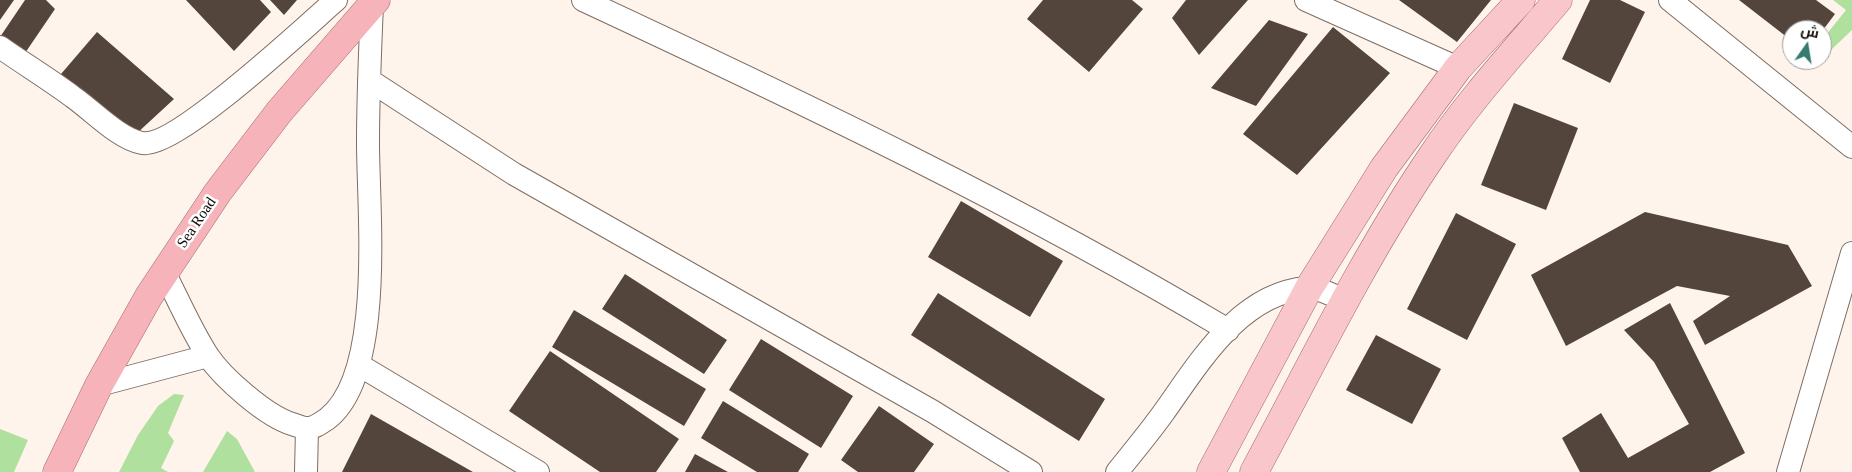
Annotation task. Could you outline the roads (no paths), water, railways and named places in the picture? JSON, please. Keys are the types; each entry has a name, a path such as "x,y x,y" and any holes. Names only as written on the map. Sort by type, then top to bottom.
{"highway":[{"name":"Sea Road","path":"57,472 99,385 164,272 218,192 279,112 374,2"}],"main road":[{"path":"1211,472 1309,288 1384,168 1458,68 1521,0"},
{"path":"1254,472 1399,208 1432,155 1474,98 1558,0"}],"street":[{"path":"0,48 73,97 110,126 132,140 144,144 157,141 175,133 222,98 336,0"},
{"path":"583,0 849,126 1032,218 1134,274 1228,330"},
{"path":"1306,0 1458,68"},
{"path":"1670,0 1852,147"},
{"path":"164,272 208,356 260,406 289,423 307,429 321,424 333,415 343,401 359,365 366,320 370,268 369,80 374,2"},
{"path":"369,80 514,174 932,410 1031,472"},
{"path":"1788,472 1852,253"},
{"path":"1117,472 1201,362 1246,312 1264,301 1283,293 1309,288 1347,301"},
{"path":"99,385 208,356"},
{"path":"359,365 538,472"},
{"path":"306,472 307,429"}]}
